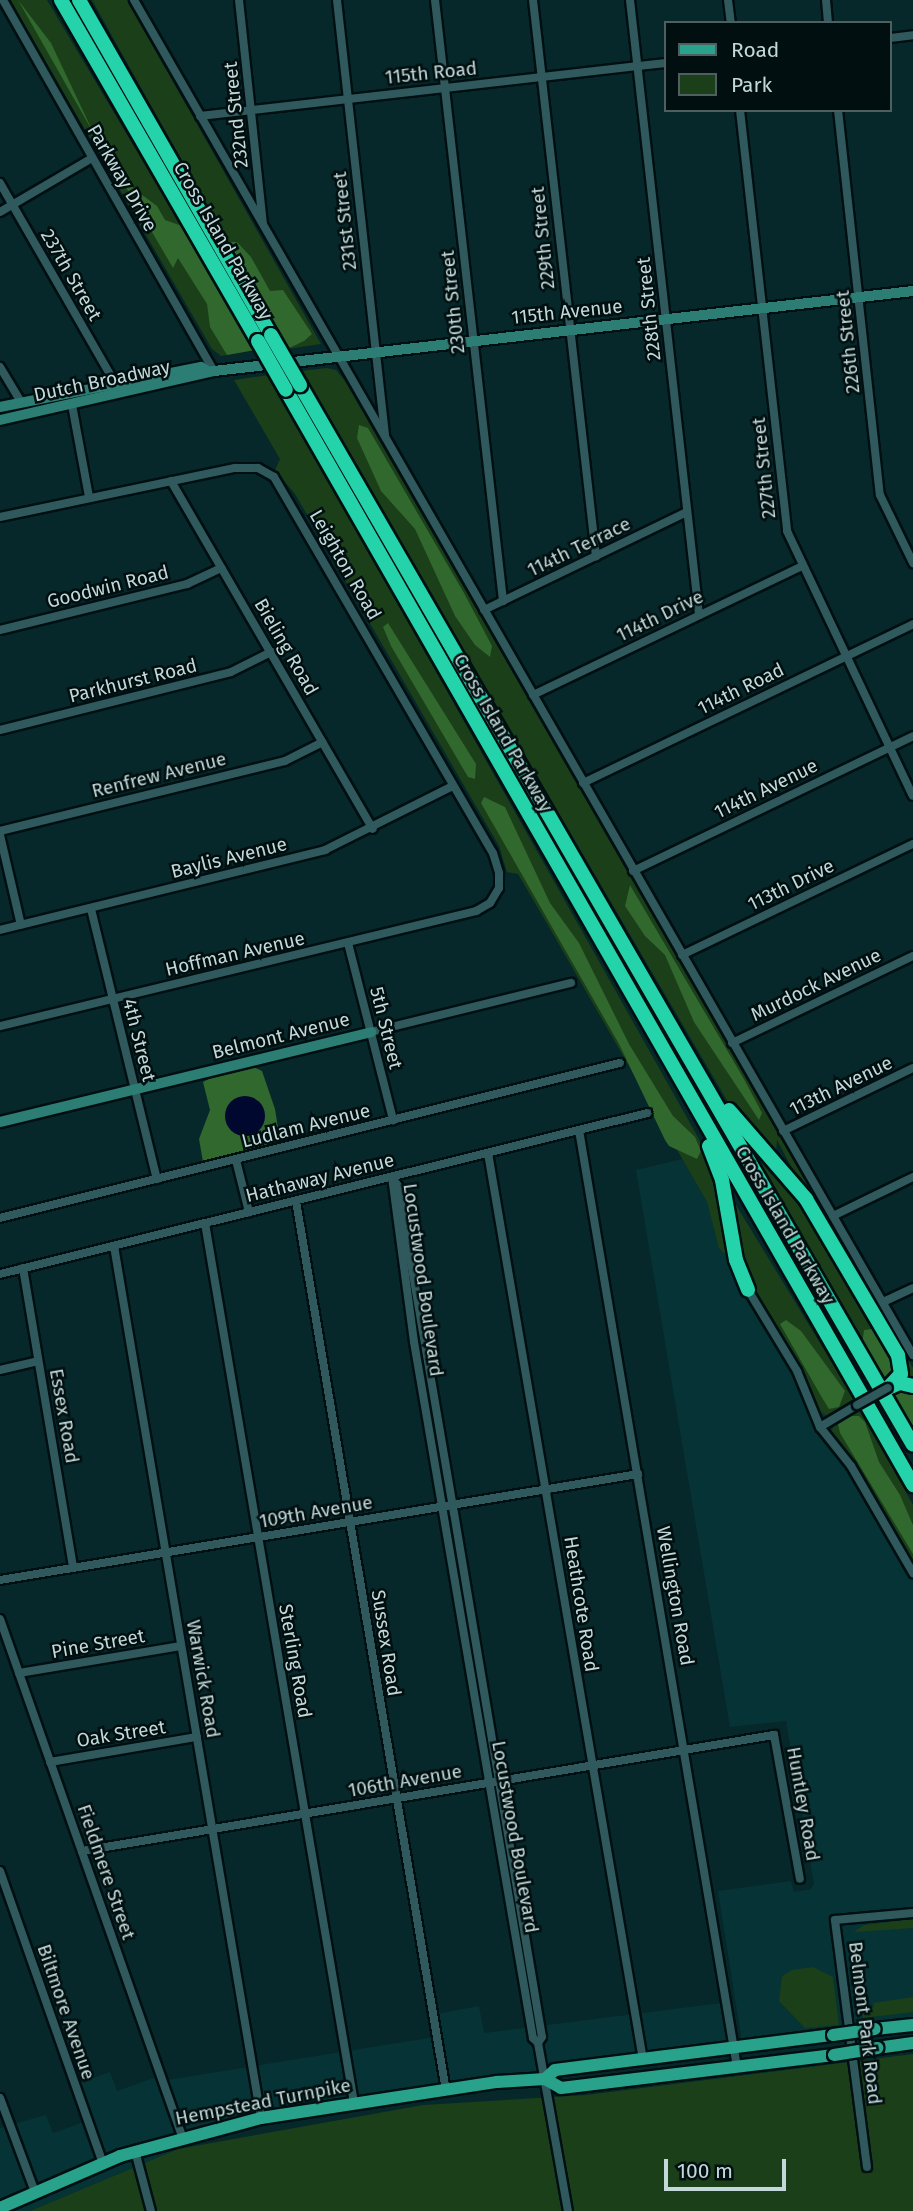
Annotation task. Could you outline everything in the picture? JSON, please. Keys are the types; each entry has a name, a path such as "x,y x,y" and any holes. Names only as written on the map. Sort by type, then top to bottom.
{"highway":[{"name":"Cross Island Parkway","path":"61,0 265,338"},
{"name":"Cross Island Parkway","path":"79,0 679,1078 913,1485"},
{"path":"86,0 112,56"},
{"name":"Cross Island Parkway","path":"293,387 699,1073 913,1445"},
{"path":"699,1073 818,1217 900,1358 901,1374 888,1388"},
{"path":"679,1078 719,1170 736,1260 748,1290"},
{"path":"888,1388 900,1383 913,1386"}],"main road":[{"name":"115th Avenue","path":"216,371 337,355 913,292"},
{"name":"Dutch Broadway","path":"0,421 72,405 117,389 201,367 216,371"},
{"name":"Dutch Broadway","path":"0,407 68,393 117,389"},
{"path":"68,393 72,405"},
{"path":"21,402 26,415"},
{"name":"Belmont Avenue","path":"0,1122 371,1032"},
{"name":"Hempstead Turnpike","path":"0,2208 135,2151 182,2136 261,2118 545,2079 555,2070 734,2050 913,2025"},
{"name":"Hempstead Turnpike","path":"545,2079 561,2088 913,2043"}],"street":[{"name":"Parkway Drive","path":"3,0 216,371"},
{"path":"134,0 913,1355"},
{"path":"140,0 142,13"},
{"name":"232nd Street","path":"239,0 264,228"},
{"name":"231st Street","path":"337,0 385,439"},
{"name":"230th Street","path":"435,0 503,601"},
{"name":"229th Street","path":"533,0 596,556"},
{"name":"228th Street","path":"630,0 699,615"},
{"path":"728,0 731,21"},
{"path":"826,0 828,21"},
{"path":"892,38 913,35"},
{"name":"115th Road","path":"200,116 664,62"},
{"name":"227th Street","path":"740,112 787,531 913,796"},
{"name":"226th Street","path":"838,112 880,495 913,563"},
{"path":"0,212 92,159"},
{"name":"237th Street","path":"0,183 117,389"},
{"path":"0,367 21,402"},
{"path":"72,405 89,497"},
{"name":"Leighton Road","path":"0,517 246,467 274,477 494,853 499,873 499,888 489,903 476,911"},
{"name":"Bieling Road","path":"171,481 373,829"},
{"name":"114th Terrace","path":"484,610 687,512"},
{"name":"114th Drive","path":"533,695 802,566"},
{"name":"Goodwin Road","path":"0,630 187,584 222,568"},
{"name":"114th Road","path":"583,783 913,624"},
{"name":"Parkhurst Road","path":"0,730 231,672 271,652"},
{"name":"114th Avenue","path":"634,871 913,736"},
{"name":"Renfrew Avenue","path":"0,833 285,761 323,742"},
{"name":"Baylis Avenue","path":"0,930 325,850 373,829 453,786"},
{"path":"0,833 21,925"},
{"name":"113th Drive","path":"682,955 913,844"},
{"name":"4th Street","path":"91,909 157,1180"},
{"name":"Hoffman Avenue","path":"0,1026 476,911"},
{"name":"5th Street","path":"348,943 393,1120"},
{"name":"Murdock Avenue","path":"732,1043 913,956"},
{"name":"Belmont Avenue","path":"371,1032 571,983"},
{"name":"Ludlam Avenue","path":"0,1218 620,1063"},
{"name":"113th Avenue","path":"783,1132 913,1068"},
{"name":"Hathaway Avenue","path":"0,1274 647,1113"},
{"name":"Wellington Road","path":"579,1130 686,1749 737,2067"},
{"name":"Heathcote Road","path":"488,1153 643,2060"},
{"path":"236,1160 249,1212"},
{"name":"Locustwood Boulevard","path":"392,1177 398,1186 453,1504 471,1644"},
{"name":"Locustwood Boulevard","path":"392,1177 414,1342 471,1644 519,1929 542,2037 538,2043 568,2211"},
{"path":"833,1216 913,1177"},
{"name":"Sussex Road","path":"296,1201 446,2091"},
{"name":"Sterling Road","path":"205,1223 354,2104"},
{"name":"Warwick Road","path":"114,1246 261,2118"},
{"name":"Essex Road","path":"23,1268 74,1568"},
{"path":"883,1302 913,1288"},
{"path":"748,1290 797,1371 820,1427 851,1466 913,1573"},
{"path":"901,1334 913,1332"},
{"path":"414,1342 424,1339"},
{"path":"0,1370 38,1361"},
{"path":"820,1427 888,1388"},
{"name":"109th Avenue","path":"0,1580 638,1474"},
{"name":"Fieldmere Street","path":"0,1619 182,2136"},
{"name":"Pine Street","path":"19,1673 181,1646"},
{"name":"106th Avenue","path":"82,1851 774,1735"},
{"name":"Huntley Road","path":"774,1735 800,1879"},
{"name":"Oak Street","path":"50,1762 197,1737"},
{"name":"Biltmore Avenue","path":"0,1871 103,2163"},
{"name":"Belmont Park Road","path":"867,2167 835,1920 913,1913"},
{"path":"0,2098 34,2192"},
{"path":"135,2151 151,2211"}],"shaded area":[{"path":"682,1159 913,1556 913,2020 742,2043 718,1891 791,1881 794,1892 811,1889 814,1884 786,1721 730,1727 636,1170"},
{"path":"721,2003 728,2046 555,2070 545,2079 201,2131 178,2149 30,2211 0,2211 0,2128 46,2115 53,2133 86,2121 73,2085 110,2072 117,2091 159,2076 161,2081 435,2037 431,2015 479,2006 484,2033"}],"green space":[{"path":"10,0 47,0 255,350 221,356 212,349"},
{"path":"18,0 51,43 94,134"},
{"path":"92,0 127,0 321,344 287,349"},
{"path":"100,143 134,189 157,206 165,220 182,226 255,350 227,355 210,327 207,304 178,258 173,268"},
{"path":"225,242 237,242 251,257 270,291 283,290 312,334 304,341 287,349"},
{"path":"327,368 336,370 345,381 913,1368 913,1382 904,1379 777,1140 776,1154 735,1114 300,371"},
{"path":"269,375 699,1139 714,1172 730,1259 719,1248 707,1202 549,927 518,874 507,872 499,846 295,494 275,470 280,459 234,380"},
{"path":"359,425 368,428 464,593 492,646 490,657 475,645 455,616 415,529 381,491 357,438"},
{"path":"388,623 476,764 475,779 468,777 391,646 383,627"},
{"path":"484,797 505,807 550,903 579,943 629,1044 673,1116 695,1137 701,1151 697,1159 669,1146 665,1140 619,1044 481,803"},
{"path":"630,885 744,1079 762,1113 759,1120 694,1022 665,955 645,936 625,906"},
{"path":"251,1066 262,1071 275,1109 279,1134 274,1145 203,1162 199,1139 210,1110 203,1082 222,1072"},
{"path":"748,1146 804,1205 878,1333 884,1382"},
{"path":"398,1186 542,2037 533,2038 414,1342"},
{"path":"730,1195 854,1399 828,1416 816,1409 807,1379 743,1268"},
{"path":"786,1320 801,1331 845,1391 839,1407 829,1409 821,1396 780,1324"},
{"path":"872,1329 894,1360 890,1378 884,1382 862,1345 864,1330"},
{"path":"903,1389 913,1394 913,1427 890,1392"},
{"path":"861,1409 913,1505 913,1562 853,1461 831,1433 834,1425"},
{"path":"851,1416 859,1416 865,1422 879,1462 900,1495 913,1525 913,1554 840,1433 838,1424"},
{"path":"913,1919 913,1928 854,1932 864,1925"},
{"path":"813,1967 833,1977 839,2025 805,2028 779,2001 782,1976 792,1970"},
{"path":"913,1997 913,2012 863,2018 861,2011 874,2007 873,2003"},
{"path":"913,2054 913,2211 30,2211 178,2149 423,2105 586,2095"}],"water":[{"path":"245,1096 259,1102 265,1116 259,1130 245,1136 231,1130 225,1116 231,1102"}]}
